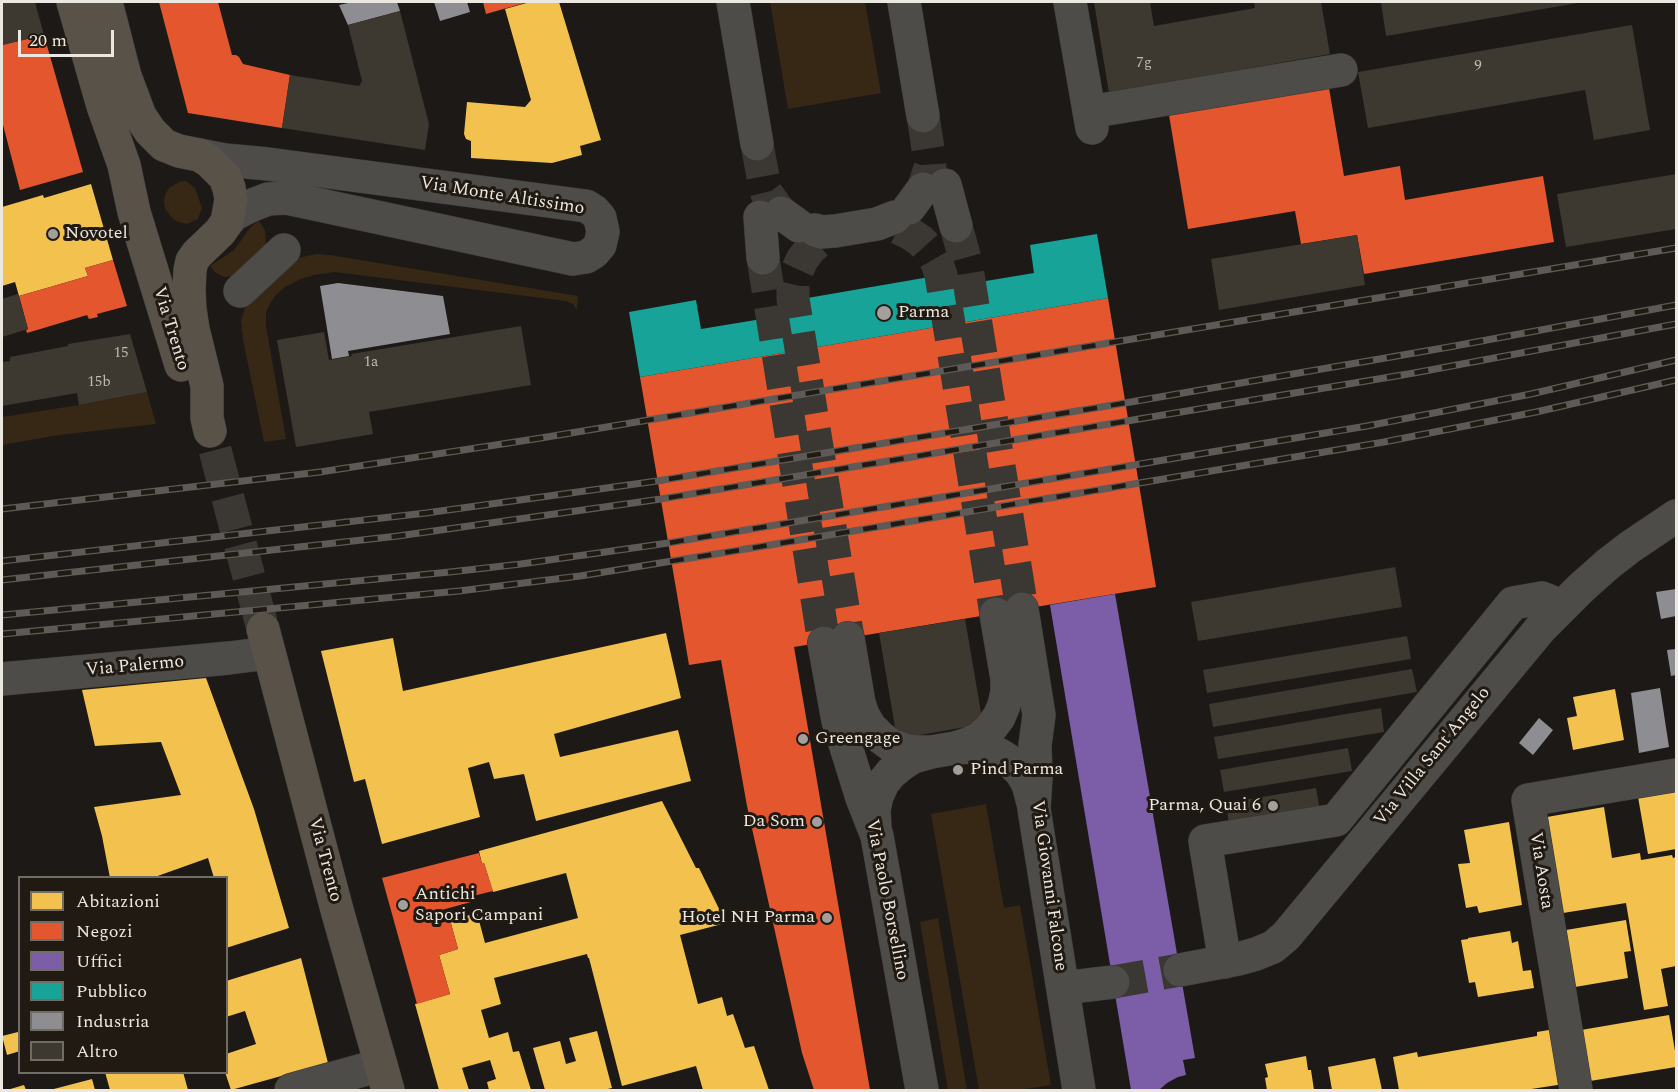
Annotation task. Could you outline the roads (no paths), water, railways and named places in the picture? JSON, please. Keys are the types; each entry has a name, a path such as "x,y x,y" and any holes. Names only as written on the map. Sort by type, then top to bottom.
{"main road":[{"name":"Via Trento","path":"73,2 101,99 124,165 136,217 187,384 205,419 212,441 207,418 207,386 193,328 189,290 192,261 219,232"},
{"path":"106,2 125,76 140,116 150,131 164,145 194,154"},
{"path":"128,2 161,126 170,142 181,150 209,161 218,168 225,177 231,199 219,232 201,247 189,250 177,250 154,242 145,233 136,217"},
{"name":"Via Trento","path":"136,217 133,200 135,188 146,168 155,160 166,156 194,154"},
{"name":"Via Trento","path":"266,641 384,1078"}],"street":[{"path":"733,2 757,144"},
{"path":"904,2 923,116"},
{"path":"1070,2 1091,120 1341,70"},
{"name":"Via Monte Altissimo","path":"194,154 225,160 582,205 597,214 602,223 603,232 596,251 586,257 573,259 287,198 268,199 250,206 233,215 219,232"},
{"path":"762,258 801,227 908,209 956,226"},
{"path":"240,291 284,250"},
{"name":"Via Villa Sant'Angelo","path":"1180,970 1256,954 1273,947 1286,936 1519,653 1560,608 1608,564 1677,516"},
{"path":"1225,962 1205,841 1336,820 1513,603 1542,598 1560,608"},
{"name":"Via Giovanni Falcone","path":"877,836 874,810 877,796 891,773 914,757 968,744 980,738 999,717 1007,692 1009,612 1040,715 1035,745 1034,809 1079,1090"},
{"name":"Via Palermo","path":"2,679 229,658 266,641"},
{"name":"Via Paolo Borsellino","path":"922,1090 877,836 862,798 838,721 836,641 863,715 880,737 891,745 917,752 974,747 987,749 1000,755 1021,772 1028,784 1034,809"},
{"name":"Via Aosta","path":"1576,1090 1528,800 1677,775"},
{"path":"1063,988 1113,982"},
{"path":"291,1090 384,1078"}],"tunnel":[{"path":"923,116 930,168 923,189"},
{"path":"757,144 767,194 781,213"},
{"path":"956,226 966,262 1022,609"},
{"path":"898,228 921,241 930,251 941,275 996,614"},
{"path":"817,243 802,260 796,273 793,299 848,638"},
{"path":"763,258 824,643"},
{"path":"215,450 263,629"},
{"path":"1113,982 1180,970"}],"railway":[{"path":"2,509 320,472 541,438 1676,248"},
{"path":"2,561 426,513 657,481 1125,403 1676,305"},
{"path":"2,580 398,536 661,499 1414,373 1676,324"},
{"path":"2,615 450,572 668,543 1367,426 1531,394 1676,360"},
{"path":"2,634 459,591 580,576 1384,442 1536,412 1676,380"}],"place":[{"name":"Novotel","path":"53,234"},
{"name":"Parma","path":"884,313"},
{"name":"Greengage","path":"803,739"},
{"name":"Pind Parma","path":"958,770"},
{"name":"Parma, Quai 6","path":"1273,806"},
{"name":"Da Som","path":"817,822"},
{"name":"Antichi Sapori Campani","path":"403,905"},
{"name":"Hotel NH Parma","path":"827,918"}]}
